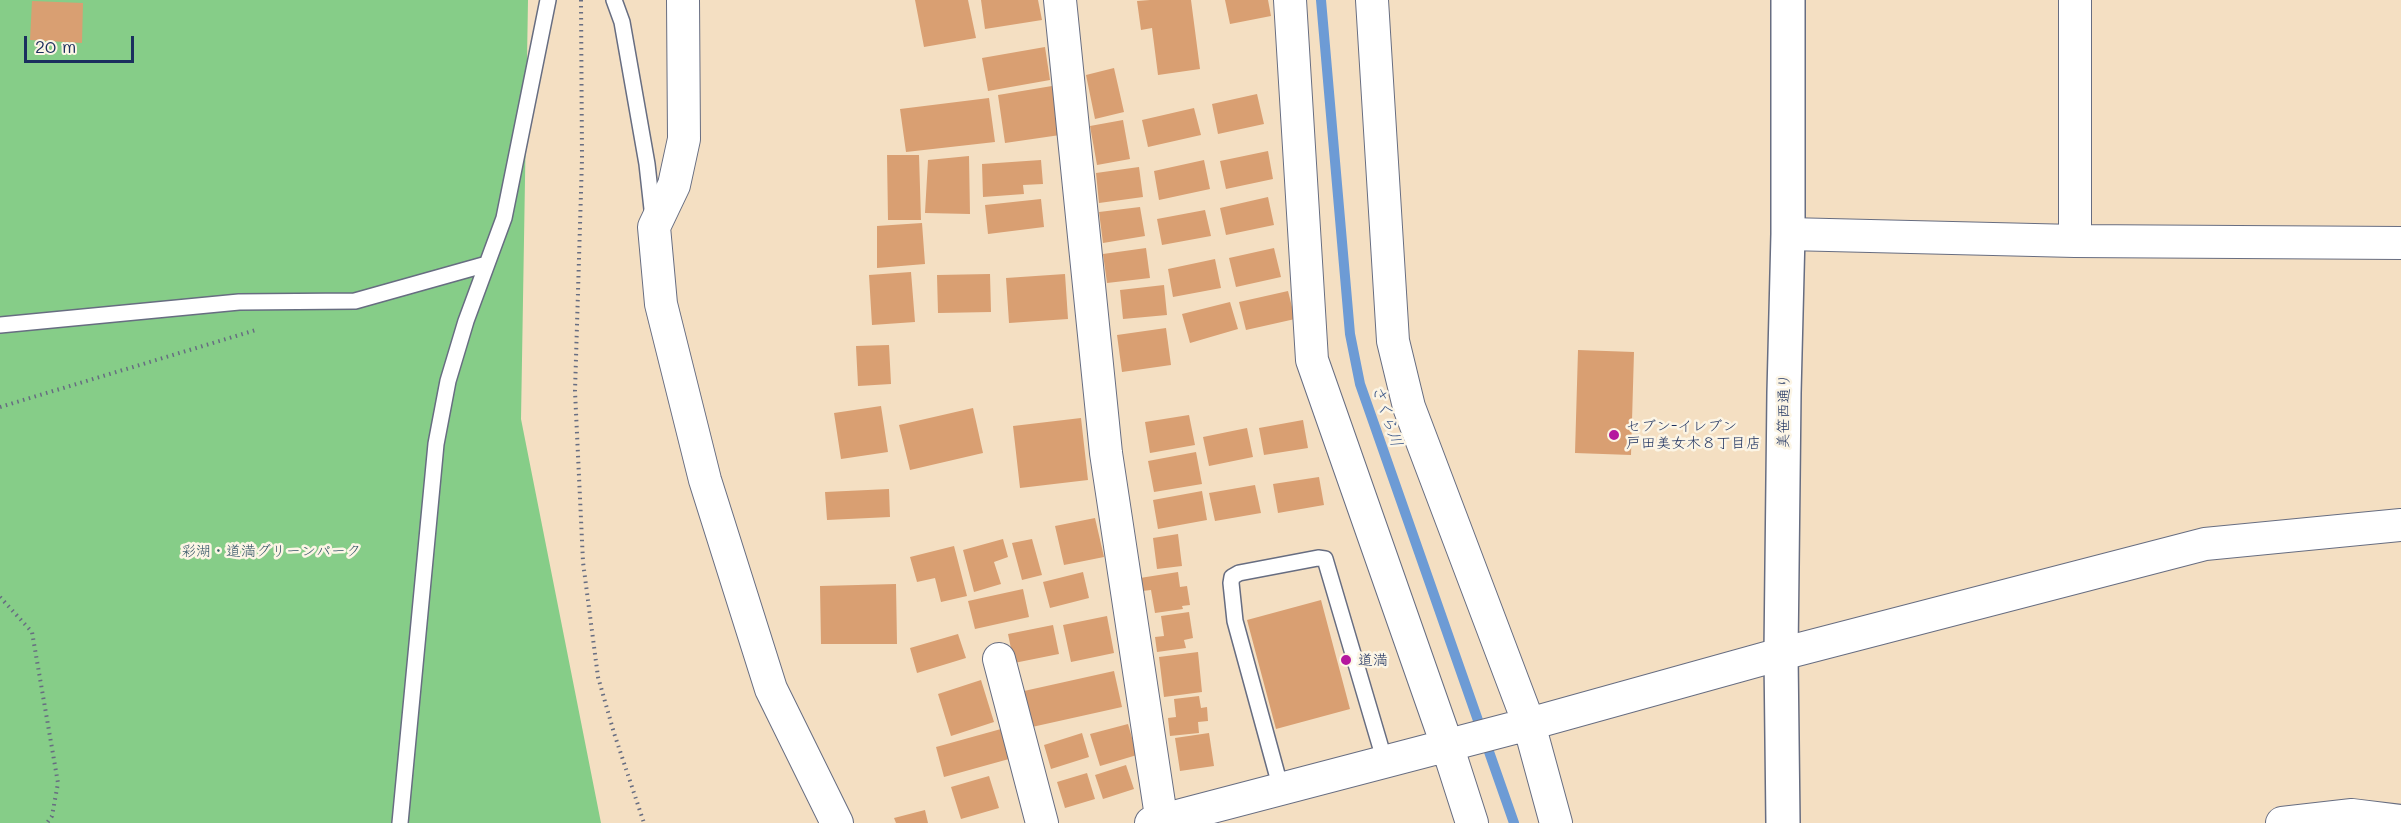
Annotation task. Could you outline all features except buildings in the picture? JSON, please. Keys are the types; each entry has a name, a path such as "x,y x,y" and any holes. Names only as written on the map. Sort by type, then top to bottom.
{"street":[{"path":"683,0 684,139 674,185 654,227 661,304 705,480 771,689 837,823"},
{"path":"1060,0 1106,453 1158,822 1781,654 2205,544 2401,525"},
{"path":"1290,0 1312,360 1452,744 1472,823"},
{"path":"1372,0 1393,341 1409,407 1516,727 1557,823"},
{"name":"美笹西通り","path":"1783,823 1781,654 1788,234 1788,0"},
{"path":"2074,241 2075,0"},
{"path":"1788,234 2074,241 2401,243"},
{"path":"999,659 1042,823"},
{"path":"2282,823 2352,815 2401,822"}],"lane":[{"path":"400,823 436,444 448,381 504,218 548,0"},
{"path":"614,0 622,22 647,164 654,227"},
{"path":"0,325 239,302 355,301 487,264"},
{"path":"1281,789 1235,621 1231,583 1232,577 1239,573 1318,558 1325,559 1385,762"}],"path":[{"path":"581,0 582,159 575,391 583,562 598,677 644,823"},
{"path":"0,407 263,328"},
{"path":"0,597 32,632 58,783 52,816 47,823"}],"green space":[{"name":"彩湖・道満グリーンパーク","path":"0,0 528,0 521,419 601,823 0,823"}],"waterway":[{"name":"さくら川","path":"1321,0 1350,334 1360,384 1514,823"}],"place":[{"name":"セブン-イレブン 戸田美女木８丁目店","path":"1614,435"},
{"name":"道満","path":"1346,660"}]}
